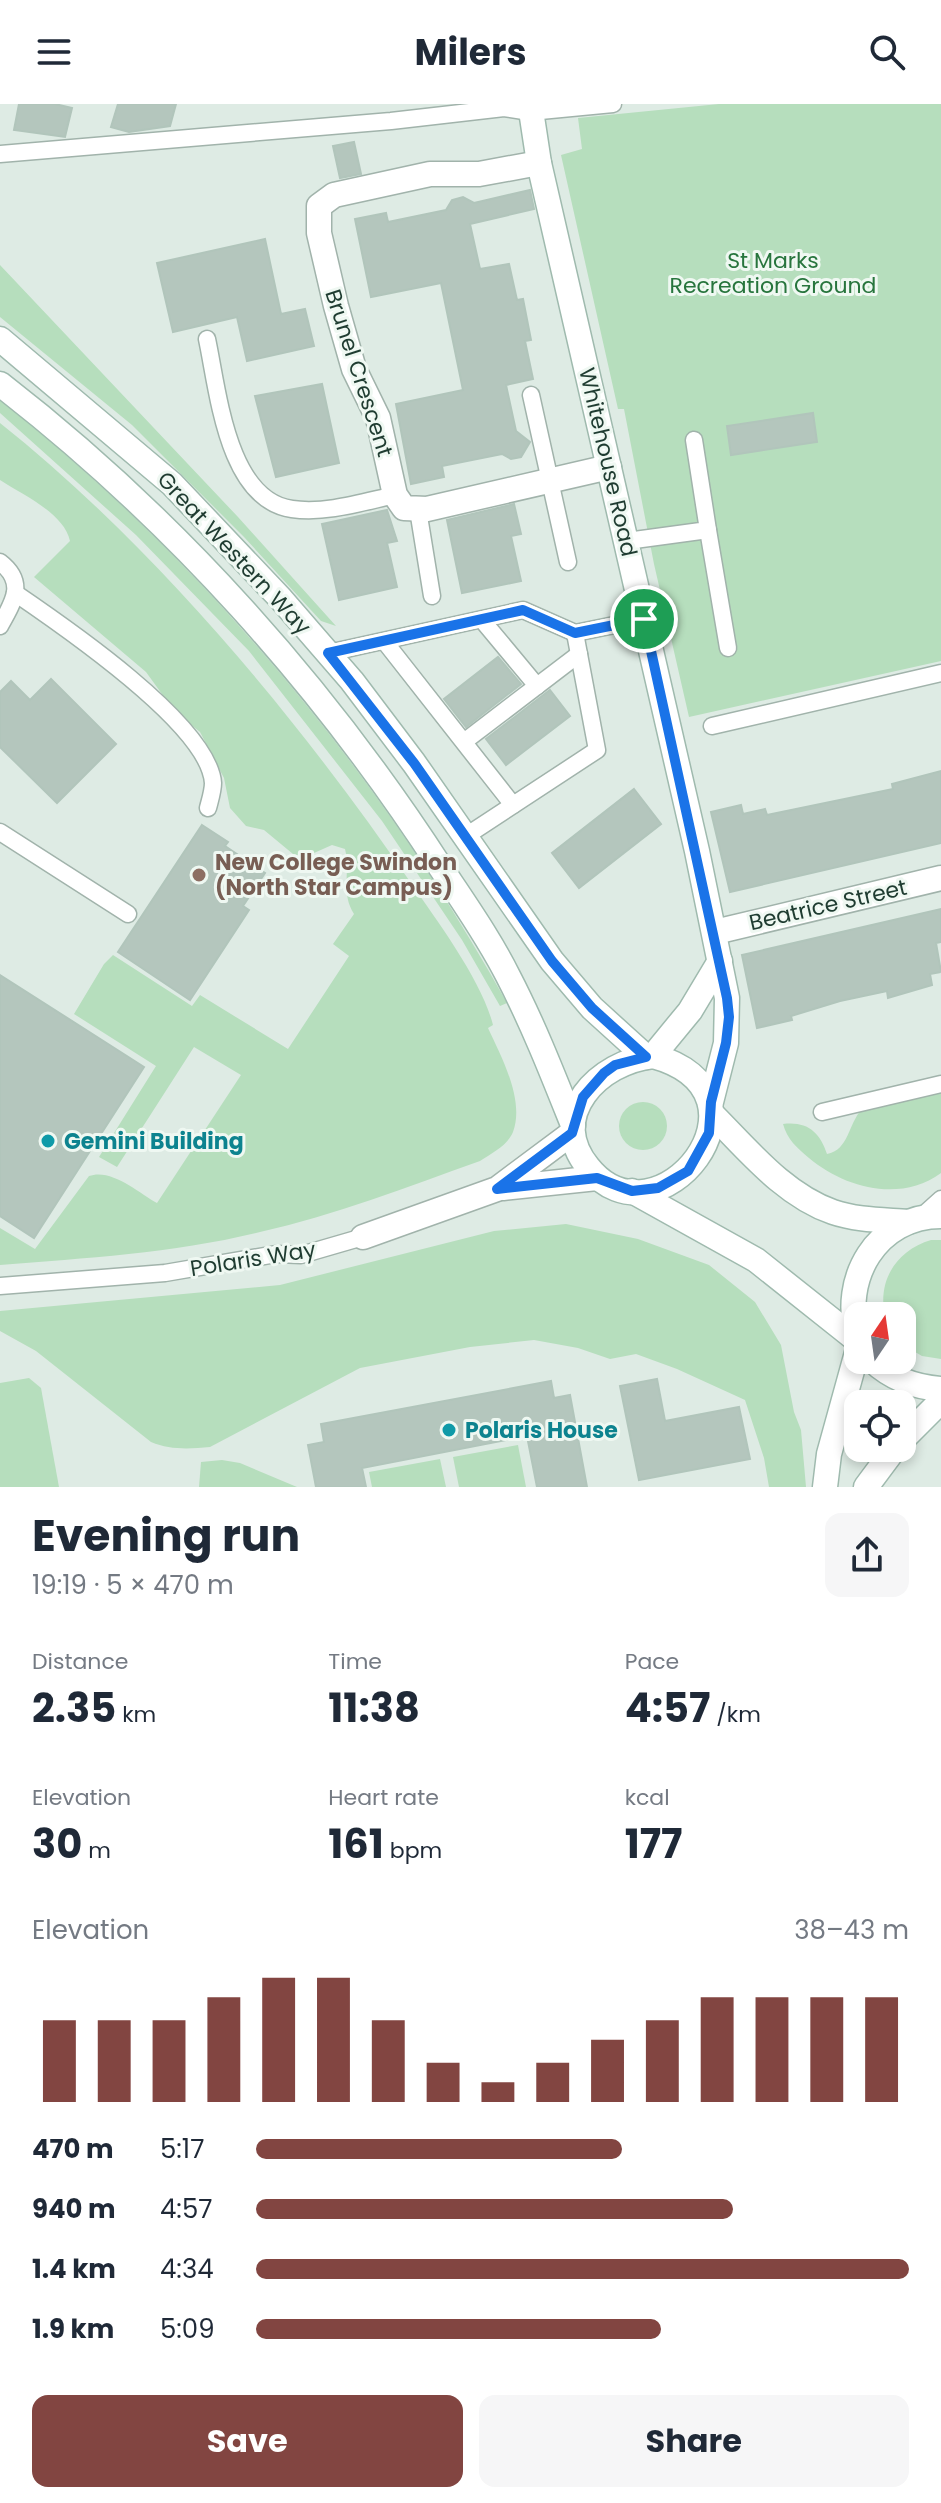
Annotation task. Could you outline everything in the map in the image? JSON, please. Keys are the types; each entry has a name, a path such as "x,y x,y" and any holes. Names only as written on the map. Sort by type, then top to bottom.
{"main road":[{"name":"Whitehouse Road","path":"530,108 539,163 715,932 729,1017 712,1108"},
{"name":"Brunel Crescent","path":"395,495 378,418 354,369 336,306 319,233 319,206 334,195 430,174 479,174 539,163"},
{"name":"Great Western Way","path":"0,339 172,484 238,552 328,653 377,714 573,987 592,1008 649,1056"},
{"name":"Great Western Way","path":"0,384 69,440 193,558 283,656 362,751 507,973 542,1048 572,1129"},
{"path":"395,495 404,508 418,510 609,467"},
{"name":"Beatrice Street","path":"715,932 941,878"},
{"path":"720,961 690,1011 649,1056 615,1065 583,1097 572,1129 576,1149 597,1178 632,1191 756,1260 844,1328"},
{"path":"649,1056 686,1071 712,1108 787,1186 822,1208 851,1216 923,1219"},
{"path":"632,1191 658,1188 688,1171 704,1147 712,1108"},
{"name":"Polaris Way","path":"497,1189 572,1129"},
{"name":"Polaris Way","path":"363,1237 497,1189 597,1178"},
{"path":"853,1302 860,1269 881,1239 923,1219"},
{"path":"825,1487 831,1443 851,1374"},
{"path":"893,1374 907,1383 941,1389"},
{"path":"916,1426 941,1401"},
{"path":"866,1487 885,1462"}],"lane":[{"path":"0,154 391,121 504,108 613,104"},
{"path":"207,339 234,456 260,494 273,504 307,509 354,504 395,495"},
{"path":"531,395 568,562"},
{"path":"694,440 728,648"},
{"path":"418,510 432,596"},
{"path":"627,541 708,530"},
{"path":"0,562 15,575 15,593 0,626"},
{"path":"15,593 85,640 160,704 198,747 213,782 208,808"},
{"path":"328,653 523,610 575,633 644,619"},
{"path":"482,620 537,686"},
{"path":"466,836 597,750 575,633"},
{"path":"378,644 465,741 513,805"},
{"path":"465,741 579,654"},
{"path":"712,726 941,673"},
{"path":"0,832 128,914"},
{"path":"822,1112 941,1084"},
{"path":"923,1219 941,1199"},
{"name":"Polaris Way","path":"0,1286 165,1273 276,1254 301,1255 363,1237"}],"green space":[{"name":"St Marks Recreation Ground","path":"719,104 941,104 941,661 689,717 654,564 624,409 618,409 561,155 582,149 578,118"},
{"path":"0,265 238,517 336,626 321,621 244,537 132,425 0,317"},
{"path":"0,400 149,531 218,602 283,677 345,754 403,835 507,1003 500,1006 462,940 382,821 249,651 136,535 0,413"},
{"path":"0,423 114,524 222,638 321,760 446,933 487,1008 493,1025 488,1028 514,1092 516,1119 513,1132 494,1152 480,1161 371,1200 260,1232 163,1250 0,1265 0,1228 35,1249 89,1176 97,1174 115,1178 157,1203 241,1075 194,1047 117,1167 99,1157 156,1066 74,1014 104,964 113,955 192,1006 200,995 288,1049 349,956 333,944 354,914 348,898 345,849 332,845 305,857 293,854 264,830 246,826 230,808 224,778 200,732 175,712 146,672 34,577 70,541 51,513 0,480"},
{"path":"941,1077 941,1173 908,1188 873,1188 839,1177 800,1151 783,1124 806,1126 821,1140 827,1154 834,1152 844,1142 862,1109"},
{"path":"643,1102 660,1109 667,1126 660,1143 643,1150 626,1143 619,1126 626,1109"},
{"path":"566,1224 638,1239 709,1265 755,1302 781,1345 794,1412 801,1430 806,1487 769,1487 764,1458 745,1400 636,1354 610,1359 578,1348 534,1340 470,1347 360,1368 210,1447 180,1448 151,1442 36,1351 0,1331 0,1311 280,1285 494,1231"},
{"path":"941,1240 941,1359 916,1353 916,1302 883,1302 892,1268 908,1251"},
{"path":"29,1378 41,1388 59,1487 0,1487 0,1383"},
{"path":"518,1445 526,1487 459,1487 453,1457"},
{"path":"440,1459 446,1487 372,1487 369,1472"},
{"path":"222,1460 240,1463 297,1487 199,1487 201,1462"}],"building":[{"path":"19,104 55,104 72,108 65,137 14,130"},
{"path":"118,104 176,104 170,126 129,132 111,127"},
{"path":"354,142 361,174 340,178 333,146"},
{"path":"530,190 534,209 470,224 480,269 509,264 517,300 523,299 531,340 525,341 533,379 506,385 516,431 530,442 521,457 511,459 502,454 442,466 444,477 411,484 396,404 463,390 441,283 371,297 355,219 386,213 388,222 446,210 452,200 463,197 474,203"},
{"path":"265,239 281,314 305,309 314,346 247,361 237,317 173,332 157,263"},
{"path":"322,384 339,463 276,477 255,396"},
{"path":"813,413 817,442 731,455 727,426"},
{"path":"514,504 521,534 511,536 521,581 462,593 447,520"},
{"path":"387,510 397,541 387,543 397,587 339,600 322,524"},
{"path":"498,657 521,684 466,727 444,699"},
{"path":"51,679 116,744 57,803 0,747 0,692 11,681 30,700"},
{"path":"550,690 570,716 506,765 486,739"},
{"path":"941,771 941,843 730,892 711,812 741,805 743,814 765,809 767,815 893,789 892,784"},
{"path":"634,789 661,824 579,888 552,853"},
{"path":"202,825 228,842 225,846 265,873 243,906 249,910 190,1000 118,952"},
{"path":"941,909 941,942 936,943 941,972 930,974 932,985 888,998 887,991 840,1001 791,1016 792,1020 757,1028 742,955"},
{"name":"Gemini Building","path":"0,975 144,1067 34,1238 0,1216"},
{"path":"657,1379 665,1421 739,1407 750,1459 639,1480 620,1386"},
{"name":"Polaris House","path":"551,1381 554,1398 570,1395 587,1487 537,1487 527,1436 362,1468 366,1487 316,1487 308,1445 324,1442 321,1424"}],"place":[{"name":"New College Swindon (North Star Campus)","path":"199,875"},
{"name":"Gemini Building","path":"48,1141"},
{"name":"Polaris House","path":"449,1430"}],"route":[{"path":"523,610 575,633 644,619 727,998 729,1017 726,1043 711,1102 709,1133 688,1171 670,1184 658,1188 632,1191 597,1178 497,1189 572,1133 583,1097 604,1073 615,1065 646,1057 592,1008 552,961 414,763 328,653 523,610"}]}
